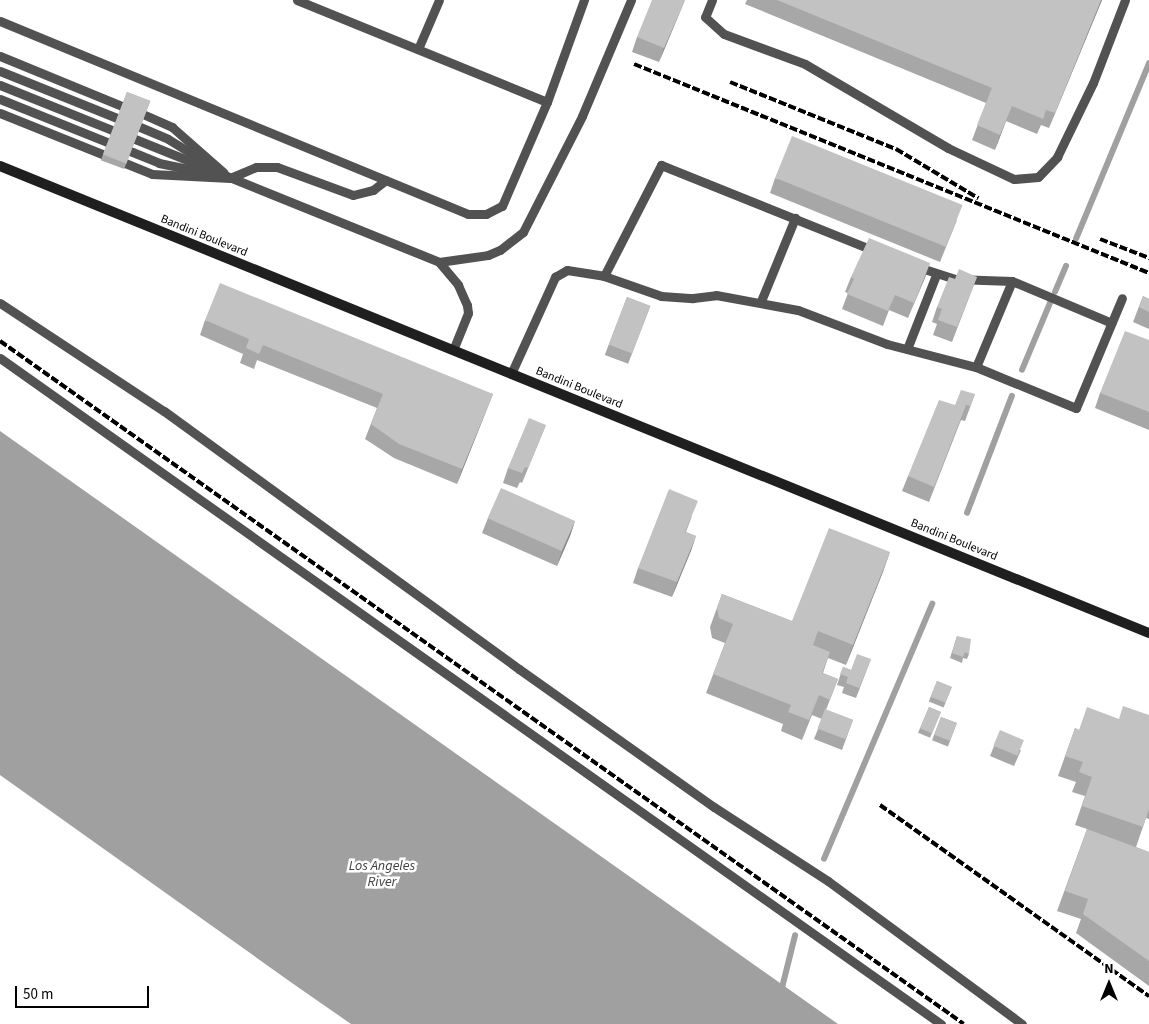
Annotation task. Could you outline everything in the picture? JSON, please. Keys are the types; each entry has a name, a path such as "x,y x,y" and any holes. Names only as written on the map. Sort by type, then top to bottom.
{"main road":[{"name":"Bandini Boulevard","path":"0,166 1149,633"}],"lane":[{"path":"298,0 547,102"},
{"path":"418,49 439,0"},
{"path":"0,21 468,214 486,214 502,206 547,102 584,0"},
{"path":"439,262 488,255 500,250 523,232 582,116 631,0"},
{"path":"712,0 705,17 724,34 805,64 948,148 1014,179 1038,177 1057,157 1093,83 1125,0"},
{"path":"0,56 122,106"},
{"path":"0,71 117,118"},
{"path":"0,85 112,130"},
{"path":"0,99 107,142"},
{"path":"0,113 102,154"},
{"path":"145,115 172,127 230,178"},
{"path":"140,127 168,138 230,178"},
{"path":"135,140 439,262 458,285 467,305 468,313 453,350"},
{"path":"130,151 158,163 230,178"},
{"path":"125,163 152,174 230,178 256,167 277,167 352,195 373,190 386,180"},
{"path":"604,276 661,165 883,254"},
{"path":"761,301 795,218"},
{"path":"910,264 936,275 1012,280 1112,323"},
{"path":"511,374 555,277 566,270 604,276 661,296 693,298 716,295 761,301 798,310 854,333 908,350 976,367 1076,408 1122,298"},
{"path":"908,350 936,275"},
{"path":"976,367 1012,280"},
{"path":"0,303 164,411 714,807 828,881 1022,1024"},
{"path":"0,358 941,1024"}],"water":[{"name":"Los Angeles River","path":"0,431 838,1024 351,1024 292,983 0,775"}],"building":[{"path":"652,0 685,0 664,48 637,37"},
{"path":"777,0 1101,0 1055,113 1046,110 1043,119 1012,106 1000,135 977,125 992,88"},
{"path":"127,92 150,101 126,164 103,155"},
{"path":"792,136 963,205 946,247 775,178"},
{"path":"869,238 930,263 914,303 895,295 888,311 847,294 854,279 851,277"},
{"path":"959,269 977,277 957,327 938,320 942,309 937,307 949,277 955,279"},
{"path":"220,283 493,394 462,469 399,444 371,424 383,394 263,345 259,354 246,348 249,339 205,320"},
{"path":"1143,296 1149,299 1149,312 1139,307"},
{"path":"627,297 650,306 632,354 609,345"},
{"path":"1125,331 1149,340 1149,412 1100,393"},
{"path":"961,390 975,394 970,406 966,405 934,487 908,476 939,400 955,405"},
{"path":"529,418 546,425 528,468 525,467 522,473 508,468"},
{"path":"501,488 575,521 562,551 488,518"},
{"path":"669,489 698,501 685,532 696,536 677,582 638,568"},
{"path":"829,528 890,552 853,645 818,631 813,645 830,652 822,673 838,679 830,700 819,695 809,720 788,712 791,705 713,674 733,624 719,618 717,607 722,594 792,621"},
{"path":"957,636 971,639 969,654 965,652 963,657 952,653"},
{"path":"857,654 871,659 859,688 846,683 848,677 840,674 843,667 851,670"},
{"path":"937,681 952,687 945,703 931,697"},
{"path":"1123,706 1149,715 1149,809 1143,827 1082,806 1092,777 1079,772 1083,762 1065,756 1075,728 1079,730 1087,707 1119,719"},
{"path":"929,707 941,712 932,733 920,728"},
{"path":"825,709 853,720 845,739 817,729"},
{"path":"941,717 957,723 950,741 934,735"},
{"path":"1000,730 1024,740 1017,756 993,746"},
{"path":"1087,829 1149,852 1149,961 1083,914 1088,899 1065,891"}],"waterway":[{"path":"1076,239 1149,64"},
{"path":"1055,292 1066,266"},
{"path":"1022,370 1050,303"},
{"path":"967,513 1012,396"},
{"path":"824,859 932,604"},
{"path":"781,992 795,936"}],"railway":[{"path":"634,64 1149,273"},
{"path":"730,82 896,149 978,198"},
{"path":"1100,239 1149,258"},
{"path":"0,341 964,1024"},
{"path":"880,805 1149,996"}]}
